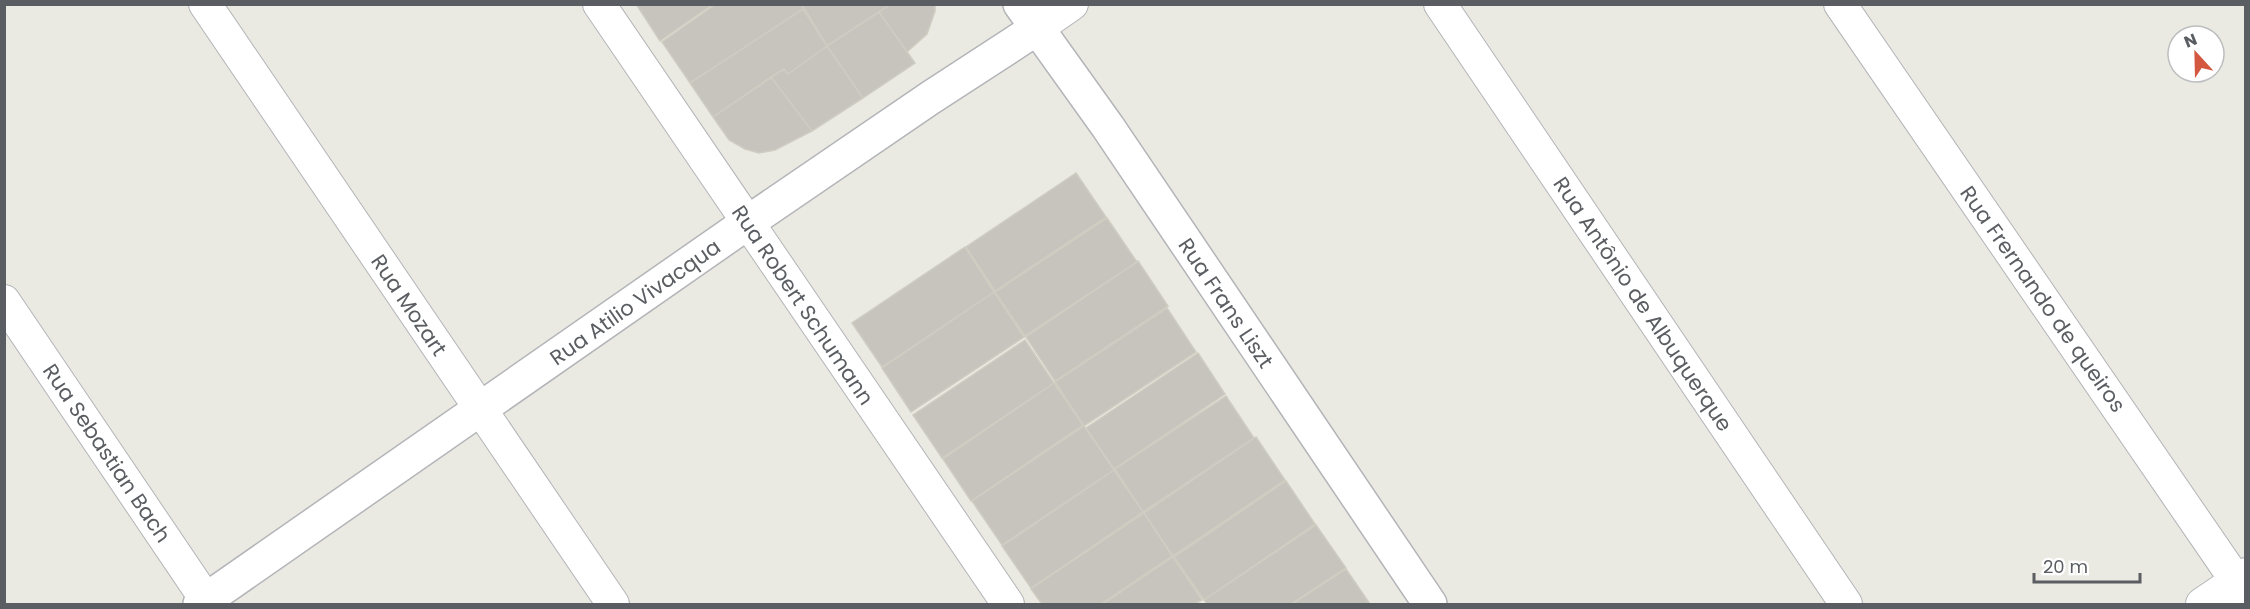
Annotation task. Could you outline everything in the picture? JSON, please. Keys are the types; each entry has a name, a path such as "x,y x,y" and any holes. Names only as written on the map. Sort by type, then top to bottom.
{"street":[{"name":"Rua Mozart","path":"205,4 613,604"},
{"name":"Rua Robert Schumann","path":"599,4 1008,604"},
{"name":"Rua Atilio Vivacqua","path":"205,603 747,223 930,98 1028,17 1072,4"},
{"name":"Rua Antônio de Albuquerque","path":"1440,4 1846,604"},
{"name":"Rua Frernando de queiros","path":"1840,4 2242,583"},
{"name":"Rua Frans Liszt","path":"1028,17 1108,127 1430,604"},
{"name":"Rua Sebastian Bach","path":"4,301 205,603"},
{"path":"2202,604 2242,583"}],"building":[{"path":"636,4 713,4 660,41"},
{"path":"716,4 800,4 803,9 690,83 662,42"},
{"path":"806,4 891,4 827,46 803,6"},
{"path":"891,4 935,4 935,11 927,34 907,52 879,12"},
{"path":"803,9 827,46 788,74 784,69 713,117 690,83"},
{"path":"879,12 915,63 863,98 827,46"},
{"path":"827,46 863,98 812,131 771,77 784,69 788,74"},
{"path":"771,77 812,131 775,150 759,153 745,149 729,140 713,117"},
{"path":"1076,173 1106,217 995,291 966,247"},
{"path":"1107,218 1137,262 1025,336 995,292"},
{"path":"965,247 994,292 882,367 852,323"},
{"path":"1138,261 1168,306 1055,381 1026,337"},
{"path":"994,292 1024,337 911,412 882,368"},
{"path":"1167,308 1196,352 1084,426 1055,382"},
{"path":"1025,340 1054,383 942,458 913,415"},
{"path":"1198,353 1225,394 1114,469 1086,428"},
{"path":"1054,383 1083,425 971,501 943,459"},
{"path":"1226,396 1254,438 1143,512 1115,469"},
{"path":"1084,426 1114,470 1002,545 972,501"},
{"path":"1256,437 1285,480 1173,556 1144,513"},
{"path":"1114,470 1143,512 1031,588 1002,546"},
{"path":"1286,481 1315,524 1204,600 1174,557"},
{"path":"1144,513 1172,556 1101,604 1042,604 1031,589"},
{"path":"1316,525 1346,568 1291,604 1207,604 1204,600"},
{"path":"1173,557 1202,600 1195,604 1103,604"},
{"path":"1346,569 1370,604 1292,604"}]}
